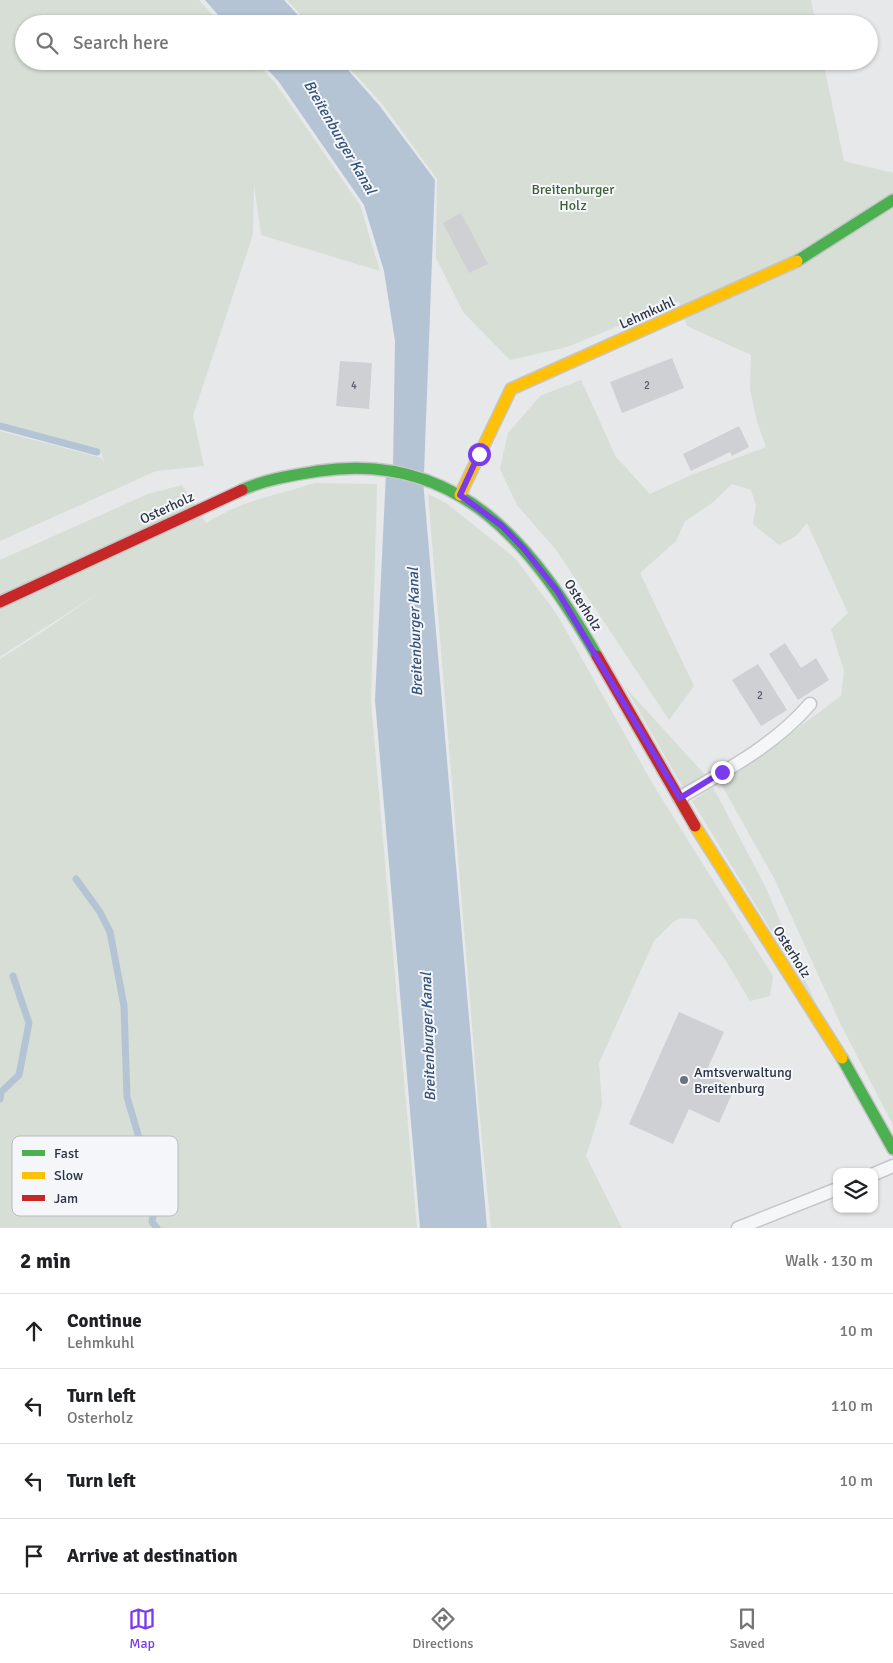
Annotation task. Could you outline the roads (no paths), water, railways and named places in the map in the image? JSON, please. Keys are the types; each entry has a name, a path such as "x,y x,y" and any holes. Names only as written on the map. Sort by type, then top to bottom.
{"street":[{"name":"Lehmkuhl","path":"460,495 511,389 793,264 893,200"},
{"name":"Osterholz","path":"0,602 248,487 274,479 333,468 369,467 423,478 460,495 502,526 524,549 558,592 680,798 842,1056 893,1149"}],"lane":[{"path":"680,798 761,747 795,722 810,704"},
{"path":"878,1172 893,1166"},
{"path":"746,1226 833,1191"}],"water":[{"path":"205,0 284,0 298,15 218,15"},
{"name":"Breitenburger Kanal","path":"268,70 348,70 379,105 435,180 424,473 393,468 395,341 384,271 364,205 279,82"},
{"name":"Breitenburger Kanal","path":"386,474 423,480 487,1228 420,1228 375,700"}],"waterway":[{"path":"0,426 97,452"},
{"path":"76,879 100,912 110,932 124,1006 127,1097 139,1136"},
{"path":"0,1099 1,1092 19,1075 29,1023 13,976"},
{"path":"153,1216 152,1222 157,1228"}],"place":[{"name":"Amtsverwaltung Breitenburg","path":"684,1080"}],"park label":[{"name":"Breitenburger Holz","path":"573,197"}]}
